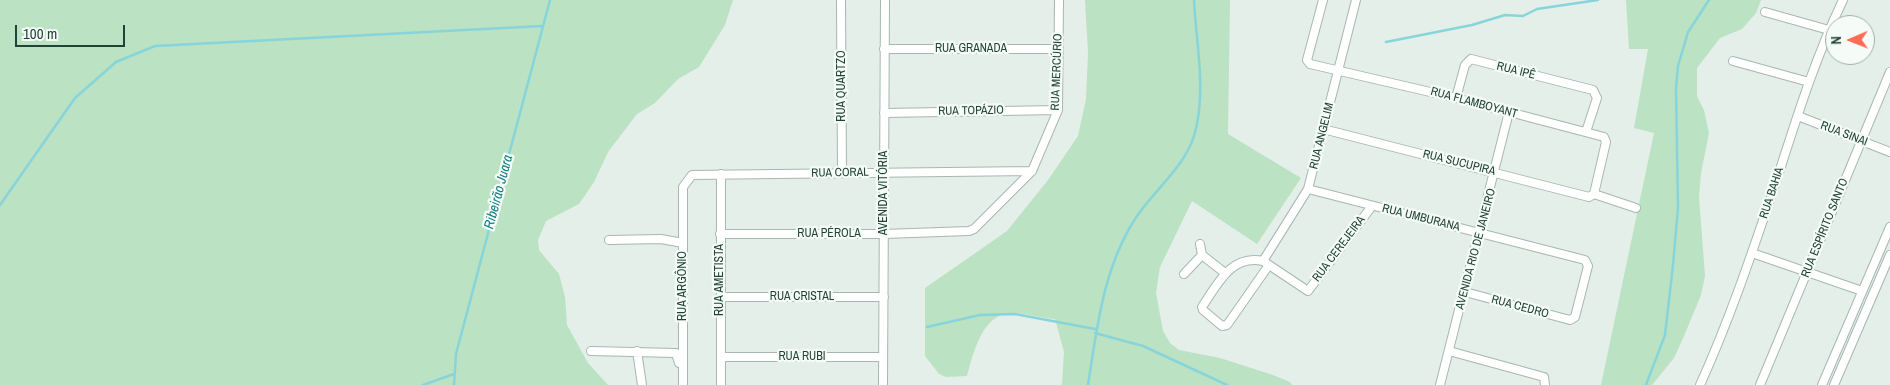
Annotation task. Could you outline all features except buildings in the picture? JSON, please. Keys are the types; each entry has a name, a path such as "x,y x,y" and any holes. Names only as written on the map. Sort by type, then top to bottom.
{"street":[{"name":"RUA QUARTZO","path":"841,0 842,173"},
{"name":"AVENIDA VITÓRIA","path":"883,385 885,0"},
{"name":"RUA MERCÚRIO","path":"969,231 994,210 1032,171 1058,110 1059,0"},
{"name":"RUA FLAMBOYANT","path":"1323,0 1308,60 1313,65 1338,69 1456,98 1604,137 1606,142 1594,194"},
{"name":"RUA BAHIA","path":"1836,15 1844,0"},
{"name":"RUA ANGELIM","path":"1225,273 1202,307 1222,326 1227,325 1266,263 1308,189 1357,1"},
{"path":"1765,12 1825,29"},
{"name":"RUA BAHIA","path":"1700,385 1752,254 1809,82 1825,40"},
{"name":"RUA GRANADA","path":"884,49 1058,49"},
{"name":"RUA IPÊ","path":"1456,98 1465,65 1471,59 1593,90 1597,98 1586,132"},
{"path":"1733,61 1809,82"},
{"name":"RUA ESPÍRITO SANTO","path":"1760,385 1860,140 1890,72"},
{"name":"RUA TOPÁZIO","path":"884,113 1058,110"},
{"name":"AVENIDA RIO DE JANEIRO","path":"1440,385 1496,172 1509,112"},
{"name":"RUA SINAI","path":"1798,116 1890,152"},
{"name":"RUA SUCUPIRA","path":"1323,129 1588,197 1594,194 1636,208"},
{"name":"RUA CORAL","path":"683,187 692,176 721,174 1032,171"},
{"name":"RUA AMETISTA","path":"721,174 721,385"},
{"name":"RUA ARGÔNIO","path":"682,385 683,187"},
{"name":"RUA UMBURANA","path":"1308,189 1585,260 1588,266 1575,317"},
{"name":"RUA CEREJEIRA","path":"1266,263 1305,291 1308,291 1372,206"},
{"path":"1822,385 1890,226"},
{"name":"RUA PÉROLA","path":"720,234 884,234 969,231"},
{"path":"608,240 661,239 683,244"},
{"path":"1200,244 1202,255 1225,273 1233,265 1255,259 1266,263"},
{"path":"1752,254 1862,291"},
{"path":"1184,274 1202,255"},
{"path":"1834,385 1890,255"},
{"name":"RUA CEDRO","path":"1465,292 1570,320 1575,317"},
{"name":"RUA CRISTAL","path":"720,297 884,297"},
{"path":"591,351 677,353 682,385"},
{"path":"637,351 642,385"},
{"path":"1449,351 1544,378 1545,383"},
{"name":"RUA RUBI","path":"721,357 883,358"}],"green space":[{"path":"0,0 733,0 725,25 699,67 678,79 655,103 637,114 608,152 594,182 579,204 546,221 538,240 539,250 559,274 565,297 567,325 588,363 608,385 0,385"},
{"path":"1085,0 1230,0 1228,134 1301,178 1257,244 1192,201 1160,267 1156,293 1163,331 1170,343 1179,350 1220,358 1273,375 1290,382 1292,385 1062,385 1064,352 1055,319 1018,313 1002,315 986,327 976,346 967,376 946,377 939,374 925,356 925,288 1007,231 1048,180 1078,136 1086,99 1088,53"},
{"path":"1626,0 1761,0 1756,13 1742,29 1720,38 1697,68 1697,96 1704,110 1709,133 1701,173 1699,197 1705,276 1701,295 1674,358 1652,385 1601,385 1654,133 1634,128 1648,49 1629,49"}],"waterway":[{"name":"Ribeirão Juara","path":"454,385 456,354 550,0"},
{"path":"1088,385 1098,321 1108,278 1115,258 1135,219 1176,169 1194,136 1200,103 1200,68 1194,0"},
{"path":"1386,42 1472,25 1505,15 1523,16 1537,9 1598,0"},
{"path":"1646,385 1665,335 1673,265 1678,208 1676,88 1678,66 1688,32 1709,0"},
{"path":"0,205 75,98 116,62 155,46 542,26"},
{"path":"927,327 980,315 1015,314 1095,329"},
{"path":"1095,333 1143,346 1227,385"},
{"path":"423,385 454,374"}]}
